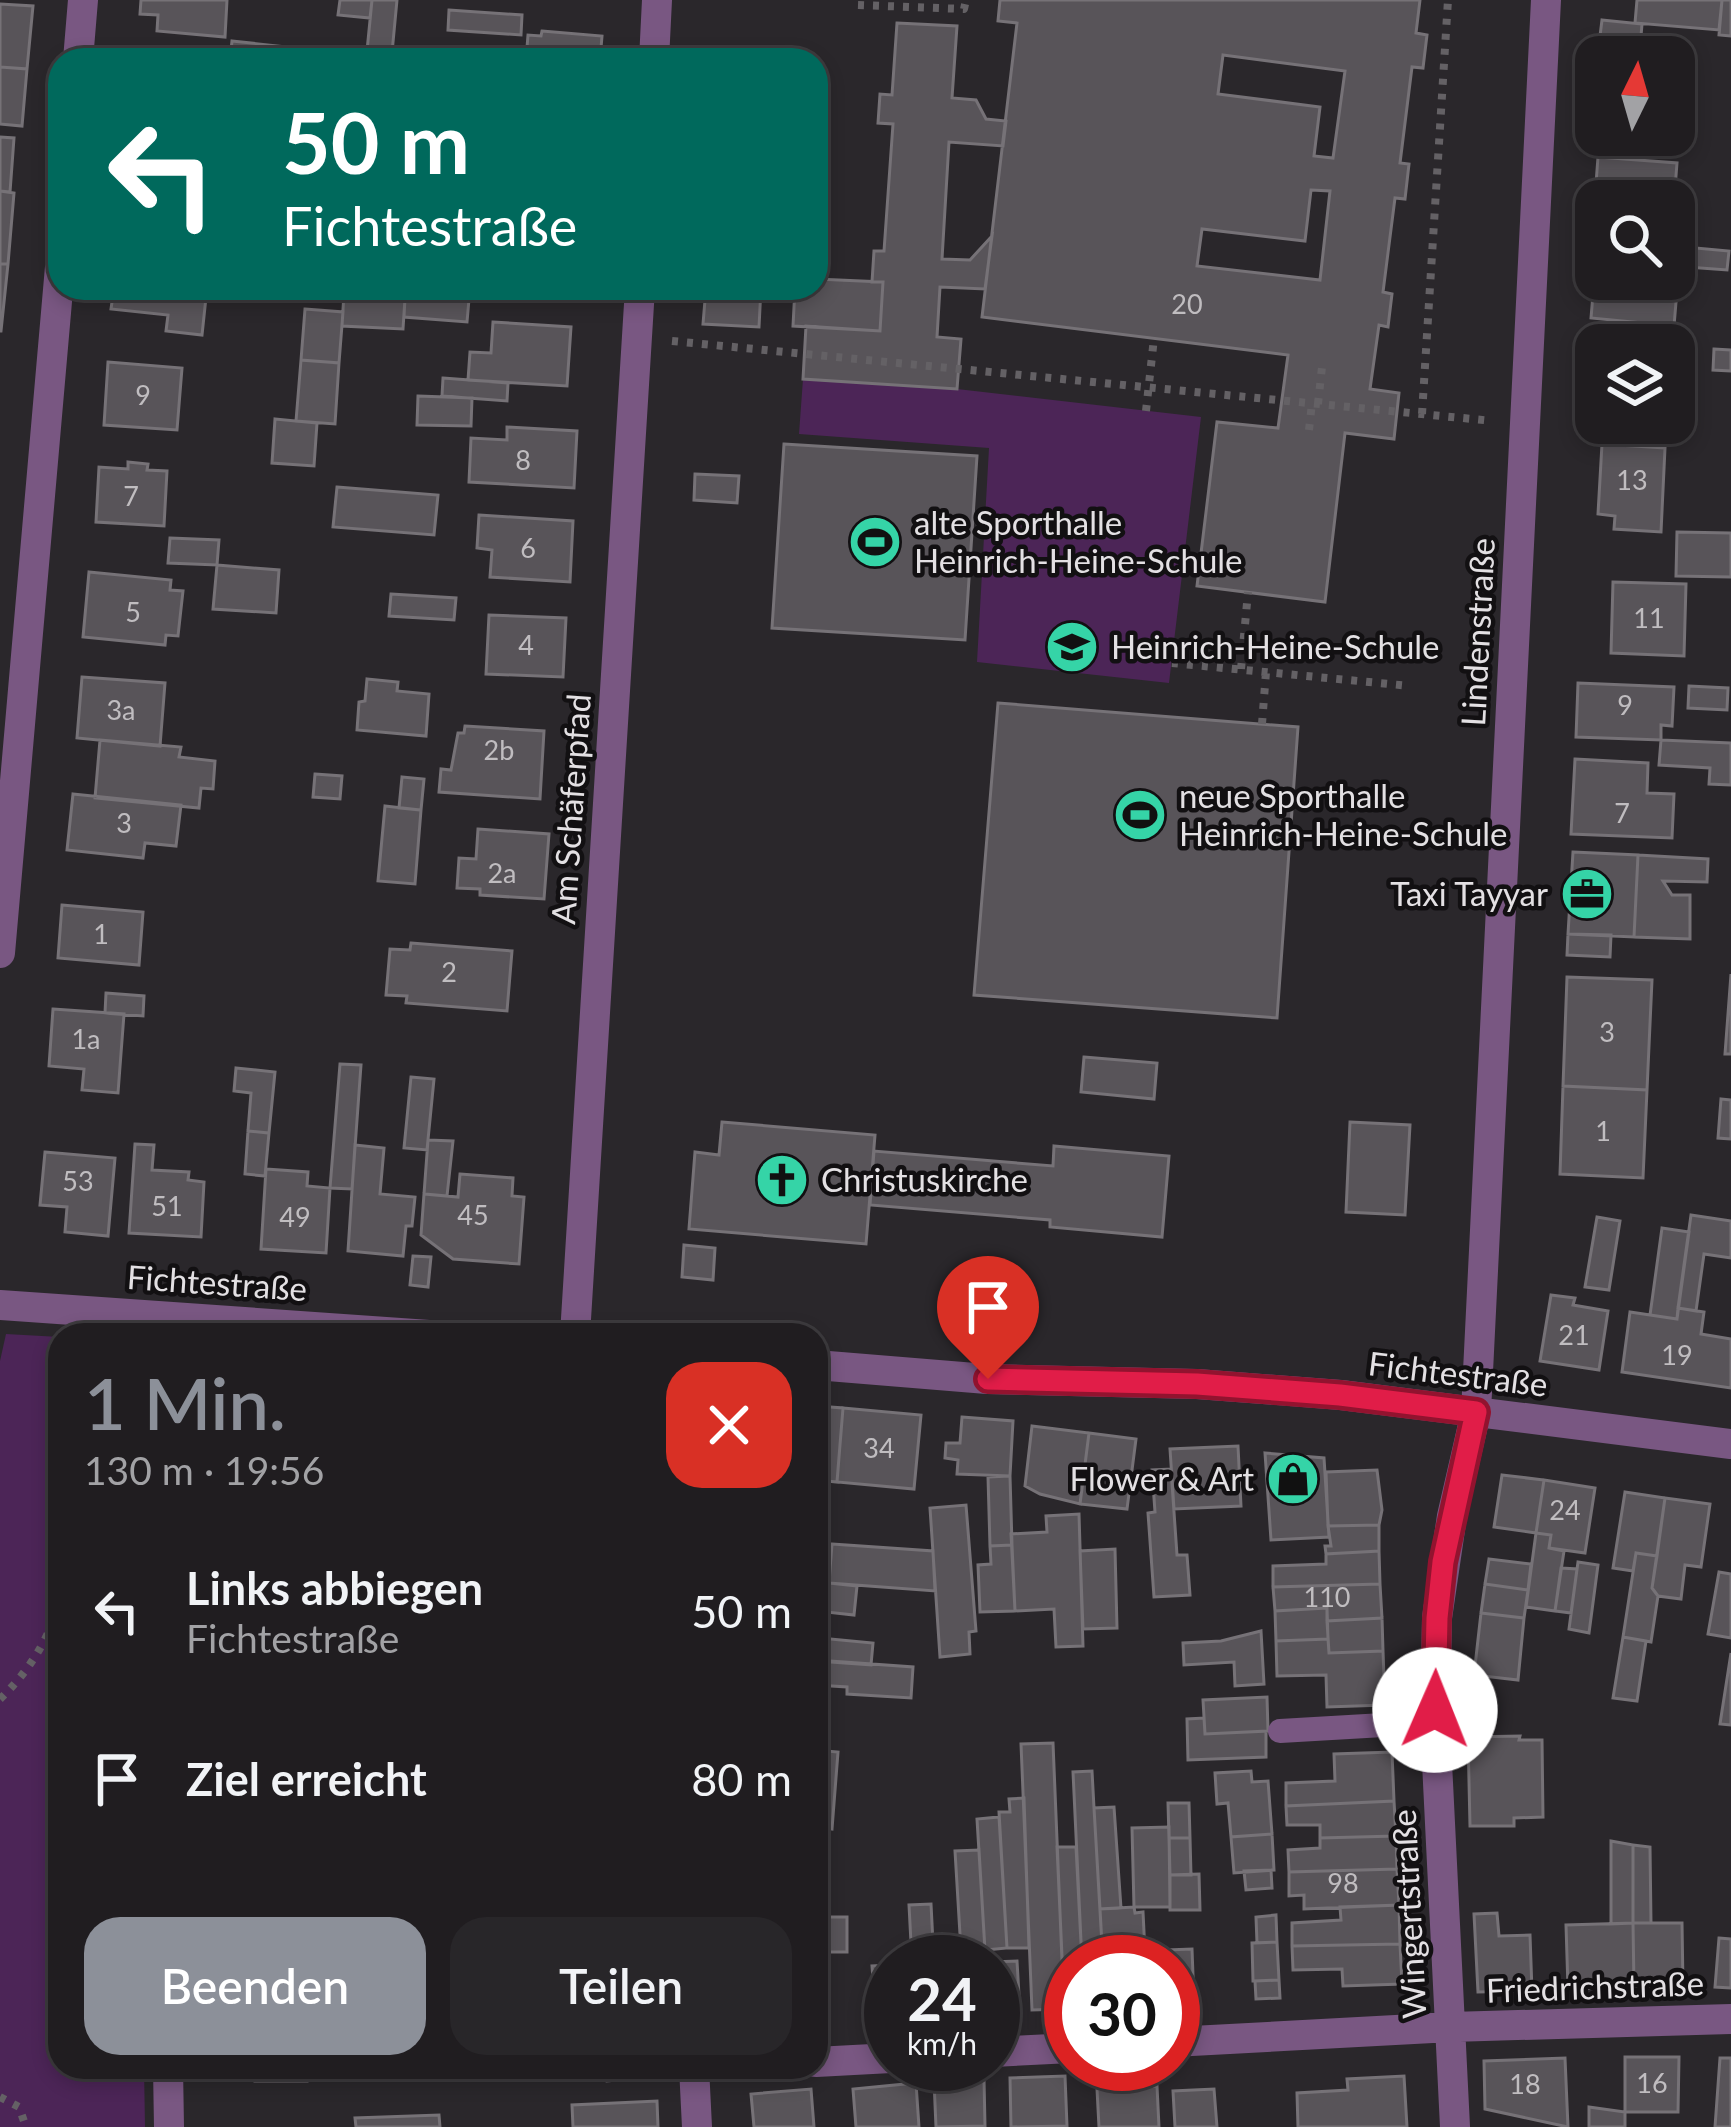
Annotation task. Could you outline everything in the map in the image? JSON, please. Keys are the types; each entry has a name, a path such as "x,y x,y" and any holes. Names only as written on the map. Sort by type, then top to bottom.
{"street":[{"path":"79,48 83,0"},
{"path":"655,48 657,0"},
{"name":"Lindenstraße","path":"1476,1412 1546,0"},
{"path":"0,953 57,300"},
{"name":"Am Schäferpfad","path":"576,1323 639,300"},
{"name":"Fichtestraße","path":"0,1305 147,1323"},
{"name":"Fichtestraße","path":"828,1366 988,1379 1197,1384 1340,1395 1731,1444"},
{"name":"Wingertstraße","path":"1455,2127 1435,1722 1437,1618 1443,1562 1476,1412"},
{"name":"Friedrichstraße","path":"1200,2041 1731,2019"},
{"path":"828,2061 864,2059"},
{"path":"168,2079 169,2127"},
{"path":"695,2079 697,2127"}],"lane":[{"path":"1280,1731 1435,1722"}],"path":[{"path":"858,5 964,9 966,0"},
{"path":"1422,414 1448,0"},
{"path":"637,338 1525,424"},
{"path":"1146,411 1154,338"},
{"path":"1310,430 1322,367"},
{"path":"1240,670 1248,592"},
{"path":"1172,663 1409,686"},
{"path":"1262,724 1266,672"},
{"path":"0,1699 25,1675 48,1637"},
{"path":"0,2098 19,2107 26,2127"}],"shaded area":[{"path":"803,379 957,389 1201,417 1169,683 977,662 989,448 799,434"},
{"path":"6,1334 48,1336 48,2079 144,2079 145,2127 0,2127 0,1361"}],"building":[{"path":"141,0 227,0 225,37 157,31 158,15 140,14"},
{"path":"340,0 372,0 370,18 338,15"},
{"path":"372,0 397,0 392,48 367,48"},
{"path":"1000,0 1420,0 1416,33 1427,35 1423,68 1412,67 1400,163 1409,164 1405,199 1395,198 1383,292 1392,294 1388,327 1379,325 1370,389 1399,393 1394,439 1345,433 1325,602 1197,586 1217,422 1278,428 1288,355 982,317 1017,23 998,21","holes":["1223,55 1345,71 1333,158 1314,156 1320,107 1218,94","1311,190 1330,191 1320,280 1197,266 1202,229 1305,241"]},
{"path":"1637,0 1722,0 1719,30 1635,23"},
{"path":"1722,0 1731,0 1731,36 1719,35"},
{"path":"0,4 33,6 27,69 0,67"},
{"path":"449,10 522,15 521,35 448,30"},
{"path":"1602,20 1642,24 1641,36 1600,36"},
{"path":"897,23 957,26 952,98 976,100 986,119 1006,121 1003,146 949,142 942,259 970,260 992,236 985,289 940,287 937,337 961,339 957,389 803,379 806,326 880,331 883,282 872,282 874,251 884,251 893,124 878,123 880,94 892,95"},
{"path":"542,31 602,36 601,48 527,48 528,35 541,36"},
{"path":"232,41 296,48 231,48"},
{"path":"0,67 27,69 22,126 0,124"},
{"path":"0,137 14,138 10,192 0,191"},
{"path":"1598,157 1677,163 1676,180 1596,180"},
{"path":"0,191 14,193 8,264 0,264"},
{"path":"1695,248 1729,251 1727,270 1695,268"},
{"path":"0,264 8,264 1,331 0,331"},
{"path":"828,280 883,282 880,331 793,326 794,300 828,300"},
{"path":"112,300 206,300 202,335 166,331 168,315 111,309"},
{"path":"344,300 405,300 403,329 342,326"},
{"path":"405,300 469,300 467,322 404,317"},
{"path":"705,300 760,300 759,327 703,324"},
{"path":"1593,300 1676,300 1674,324 1591,318"},
{"path":"305,309 343,312 339,363 301,360"},
{"path":"493,322 571,327 567,386 468,380 470,352 491,353"},
{"path":"1714,349 1731,350 1731,371 1713,370"},
{"path":"301,360 339,363 335,424 296,421"},
{"path":"108,362 182,368 177,430 104,425"},
{"path":"443,378 508,383 507,401 442,396"},
{"path":"418,396 472,398 471,426 417,425"},
{"path":"275,419 317,423 314,466 272,463"},
{"path":"507,427 577,431 574,488 469,482 471,438 507,440"},
{"name":"alte Sporthalle Heinrich-Heine-Schule","path":"784,444 977,456 965,640 772,628"},
{"path":"1602,444 1665,448 1661,532 1614,529 1615,516 1598,514"},
{"path":"128,462 167,471 164,526 96,522 99,467 128,469"},
{"path":"695,474 739,476 737,503 694,500"},
{"path":"337,487 438,495 434,535 333,527"},
{"path":"479,515 573,521 570,582 490,577 492,550 477,548"},
{"path":"1677,532 1731,533 1731,577 1676,576"},
{"path":"170,538 219,540 217,565 168,563"},
{"path":"217,565 279,570 276,613 213,609"},
{"path":"89,572 171,580 170,590 183,591 178,636 166,635 165,645 83,637"},
{"path":"1613,582 1686,584 1684,656 1611,653"},
{"path":"391,594 456,598 454,620 389,616"},
{"path":"489,615 566,618 563,677 486,674"},
{"path":"82,677 165,683 160,746 77,738"},
{"path":"367,679 398,682 397,691 429,694 426,736 357,730"},
{"path":"1578,683 1674,687 1672,726 1661,725 1661,740 1576,737"},
{"path":"1689,686 1728,688 1727,710 1688,708"},
{"name":"neue Sporthalle Heinrich-Heine-Schule","path":"998,703 1298,727 1277,1018 974,995"},
{"path":"465,726 544,731 540,799 439,792 441,769 451,770 458,733 464,733"},
{"path":"100,740 181,747 179,757 215,761 213,789 201,788 199,808 95,798"},
{"path":"1661,740 1731,743 1731,785 1709,784 1710,768 1659,765"},
{"path":"1575,759 1648,763 1647,793 1674,794 1672,838 1571,834"},
{"path":"315,774 342,776 340,799 313,797"},
{"path":"402,777 424,779 421,810 399,808"},
{"path":"73,794 181,805 176,846 145,843 143,858 67,850"},
{"path":"385,806 421,810 415,884 378,881"},
{"path":"478,829 549,834 544,899 480,895 480,889 457,888 459,858 476,859"},
{"path":"1573,852 1638,855 1634,937 1568,934"},
{"path":"1638,855 1708,859 1707,882 1663,881 1672,895 1690,895 1690,939 1634,937"},
{"path":"62,905 143,912 139,965 58,958"},
{"path":"1568,934 1611,935 1610,957 1567,955"},
{"path":"411,943 512,951 507,1011 406,1003 407,996 386,995 390,949 410,950"},
{"path":"1731,974 1731,1054 1725,1054"},
{"path":"1567,977 1652,980 1647,1090 1563,1086"},
{"path":"106,993 144,996 143,1016 105,1013"},
{"path":"53,1009 124,1014 118,1093 82,1090 84,1069 49,1066"},
{"path":"1084,1057 1157,1063 1154,1099 1081,1092"},
{"path":"340,1064 361,1065 352,1189 330,1188"},
{"path":"236,1068 275,1072 269,1133 248,1131 251,1093 234,1091"},
{"path":"411,1077 434,1079 427,1150 404,1148"},
{"path":"1563,1086 1647,1090 1643,1178 1560,1174"},
{"path":"1721,1099 1731,1100 1731,1139 1718,1138"},
{"name":"Christuskirche","path":"722,1122 875,1135 866,1244 689,1229 695,1152 719,1155"},
{"path":"1350,1122 1410,1125 1405,1215 1346,1212"},
{"path":"248,1131 269,1133 265,1176 245,1174"},
{"path":"428,1140 453,1141 447,1196 424,1194"},
{"path":"135,1144 154,1145 152,1170 189,1172 188,1180 204,1182 201,1237 129,1233"},
{"path":"355,1145 384,1148 380,1194 415,1197 403,1256 348,1251"},
{"path":"1054,1146 1169,1156 1162,1237 1050,1227 1050,1220 870,1205 874,1151 1053,1166"},
{"path":"45,1152 115,1158 108,1236 65,1232 67,1207 40,1205"},
{"path":"266,1169 308,1172 307,1186 330,1188 326,1253 261,1249"},
{"path":"460,1174 513,1178 512,1196 524,1197 519,1264 453,1259 421,1235 424,1194 458,1197"},
{"path":"1691,1215 1731,1221 1731,1258 1704,1254 1696,1311 1678,1308"},
{"path":"1597,1217 1620,1221 1609,1290 1585,1287"},
{"path":"1662,1228 1689,1232 1677,1319 1650,1315"},
{"path":"684,1245 715,1248 713,1280 682,1277"},
{"path":"413,1256 431,1257 428,1287 410,1285"},
{"path":"1551,1295 1575,1298 1573,1305 1608,1311 1599,1370 1540,1361"},
{"path":"1678,1308 1704,1312 1701,1334 1731,1339 1731,1388 1622,1372 1630,1312 1677,1319"},
{"path":"828,1407 843,1408 837,1482 828,1481"},
{"path":"843,1408 921,1415 914,1489 837,1482"},
{"path":"962,1417 1013,1421 1010,1476 957,1474 958,1460 945,1458 946,1443 960,1443"},
{"path":"1032,1426 1089,1433 1080,1504 1025,1486"},
{"path":"1089,1433 1136,1439 1127,1509 1080,1504"},
{"path":"1238,1446 1241,1506 1174,1509 1170,1449"},
{"path":"1265,1453 1324,1458 1329,1537 1271,1540"},
{"path":"1171,1469 1177,1555 1187,1555 1190,1595 1154,1597 1148,1513 1155,1512 1152,1470"},
{"path":"1377,1470 1379,1525 1328,1526 1326,1472"},
{"path":"1502,1475 1544,1480 1536,1533 1494,1527"},
{"path":"1010,1476 1012,1545 990,1546 988,1477"},
{"path":"1544,1480 1595,1488 1585,1553 1549,1548 1551,1535 1536,1533"},
{"path":"1625,1492 1665,1498 1657,1556 1636,1553 1633,1571 1613,1568"},
{"path":"1665,1498 1710,1504 1701,1567 1685,1565 1681,1599 1658,1596 1652,1588"},
{"path":"966,1505 976,1631 969,1632 970,1654 940,1657 930,1508"},
{"path":"1079,1514 1083,1646 1056,1647 1054,1609 1015,1611 1011,1534 1047,1532 1046,1516"},
{"path":"1379,1525 1379,1551 1326,1554 1325,1546 1331,1546 1328,1526"},
{"path":"1536,1533 1551,1535 1549,1548 1564,1551 1555,1611 1526,1607"},
{"path":"832,1544 933,1551 935,1591 829,1583"},
{"path":"1012,1545 1015,1611 980,1612 978,1565 991,1564 990,1546"},
{"path":"1115,1549 1117,1628 1083,1629 1080,1551"},
{"path":"1379,1551 1380,1584 1273,1587 1273,1566 1326,1564 1326,1554"},
{"path":"1636,1553 1657,1556 1652,1588 1658,1596 1651,1642 1623,1637"},
{"path":"1489,1559 1531,1564 1528,1590 1485,1584"},
{"path":"1578,1562 1598,1565 1589,1633 1569,1629"},
{"path":"1561,1568 1577,1569 1571,1613 1555,1611"},
{"path":"1719,1572 1731,1574 1731,1638 1708,1634"},
{"path":"829,1583 857,1586 854,1615 828,1612"},
{"path":"1380,1584 1382,1618 1327,1621 1327,1608 1275,1611 1273,1587"},
{"path":"1485,1584 1528,1590 1524,1618 1481,1613"},
{"path":"1327,1608 1328,1639 1276,1641 1275,1611"},
{"path":"1481,1613 1524,1618 1518,1680 1474,1675"},
{"path":"1382,1618 1383,1651 1329,1653 1327,1621"},
{"path":"1261,1631 1264,1684 1235,1686 1234,1662 1184,1665 1183,1643 1221,1641"},
{"path":"1623,1637 1646,1641 1637,1701 1613,1698"},
{"path":"828,1639 873,1643 871,1665 828,1662"},
{"path":"1328,1639 1329,1653 1383,1651 1385,1705 1327,1707 1326,1675 1277,1676 1276,1641"},
{"path":"1731,1653 1731,1725 1720,1724"},
{"path":"828,1661 913,1667 911,1698 847,1694 847,1687 828,1686"},
{"path":"1267,1697 1268,1731 1205,1734 1203,1700"},
{"path":"1204,1718 1205,1734 1266,1731 1266,1757 1188,1760 1187,1719"},
{"path":"1520,1736 1519,1740 1542,1740 1543,1817 1514,1818 1514,1826 1470,1826 1468,1737"},
{"path":"1053,1743 1061,1935 1044,1935 1044,2010 1032,2010 1021,1744"},
{"path":"828,1751 838,1752 832,1829 828,1828"},
{"path":"1392,1752 1394,1801 1286,1806 1286,1783 1335,1781 1334,1754"},
{"path":"1092,1771 1101,1935 1081,1935 1073,1772"},
{"path":"1251,1771 1252,1782 1268,1781 1272,1834 1231,1837 1228,1803 1217,1804 1215,1773"},
{"path":"1024,1798 1029,1948 1020,1948 1020,1935 1006,1935 999,1812 1010,1812 1009,1799"},
{"path":"1394,1801 1396,1836 1320,1838 1320,1825 1287,1825 1286,1806"},
{"path":"1168,1803 1189,1803 1190,1838 1169,1838"},
{"path":"1114,1807 1121,1908 1100,1909 1094,1808"},
{"path":"999,1817 1006,1935 984,1935 977,1819"},
{"path":"1169,1827 1170,1907 1134,1907 1132,1828"},
{"path":"1272,1834 1274,1870 1234,1873 1231,1837"},
{"path":"1396,1836 1397,1869 1289,1872 1288,1850 1320,1848 1320,1838"},
{"path":"1169,1838 1190,1838 1191,1875 1170,1875"},
{"path":"1611,1841 1633,1845 1633,1923 1611,1924"},
{"path":"1633,1845 1650,1847 1651,1923 1633,1923"},
{"path":"1057,1847 1076,1847 1081,1935 1061,1935"},
{"path":"979,1850 984,1935 960,1935 955,1851"},
{"path":"1397,1869 1399,1905 1304,1909 1304,1895 1289,1896 1289,1872"},
{"path":"1271,1870 1272,1888 1246,1890 1244,1871"},
{"path":"1199,1874 1200,1910 1170,1910 1170,1875"},
{"path":"931,1904 933,1935 911,1935 909,1905"},
{"path":"1399,1905 1400,1944 1292,1946 1292,1923 1341,1920 1340,1907"},
{"path":"1134,1907 1135,1913 1143,1912 1144,1935 1101,1935 1100,1909"},
{"path":"1497,1913 1499,1936 1530,1935 1532,1991 1478,1992 1474,1914"},
{"path":"1276,1915 1277,1942 1257,1943 1256,1917"},
{"path":"828,1917 847,1917 847,1952 828,1952"},
{"path":"1633,1923 1634,1987 1568,1989 1566,1925"},
{"path":"1633,1923 1682,1923 1683,1986 1634,1987"},
{"path":"1719,1938 1731,1939 1731,1988 1715,1987"},
{"path":"1277,1942 1279,1980 1253,1981 1252,1943"},
{"path":"1400,1944 1402,1984 1343,1986 1342,1969 1293,1970 1292,1946"},
{"path":"1279,1980 1280,1998 1256,1999 1255,1981"},
{"path":"1625,2057 1679,2057 1678,2112 1625,2112"},
{"path":"1565,2058 1568,2127 1485,2109 1484,2061"},
{"path":"1720,2058 1731,2058 1731,2127 1715,2127"},
{"path":"1404,2076 1407,2127 1298,2127 1297,2093 1348,2090 1347,2079"},
{"path":"1044,2077 1044,2091 1066,2091 1067,2126 1011,2127 1010,2091 1020,2091 1020,2078"},
{"path":"255,2079 307,2079 307,2081"},
{"path":"811,2089 814,2127 754,2127 751,2094"},
{"path":"853,2089 917,2091 919,2127 856,2127"},
{"path":"1214,2089 1217,2127 1175,2127 1173,2091"},
{"path":"934,2091 984,2091 985,2126 936,2127"},
{"path":"1097,2091 1157,2091 1159,2127 1099,2127"},
{"path":"657,2101 658,2127 573,2127 572,2105"},
{"path":"1589,2107 1625,2112 1625,2127 1589,2127"},
{"path":"439,2115 440,2127 356,2127 355,2118"}],"place":[{"name":"alte Sporthalle Heinrich-Heine-Schule","path":"875,542"},
{"name":"Heinrich-Heine-Schule","path":"1072,647"},
{"name":"neue Sporthalle Heinrich-Heine-Schule","path":"1140,815"},
{"name":"Taxi Tayyar","path":"1587,894"},
{"name":"Christuskirche","path":"782,1180"},
{"name":"Flower & Art","path":"1293,1479"}],"route":[{"path":"988,1379 1197,1384 1476,1412 1443,1562 1435,1710"}]}
